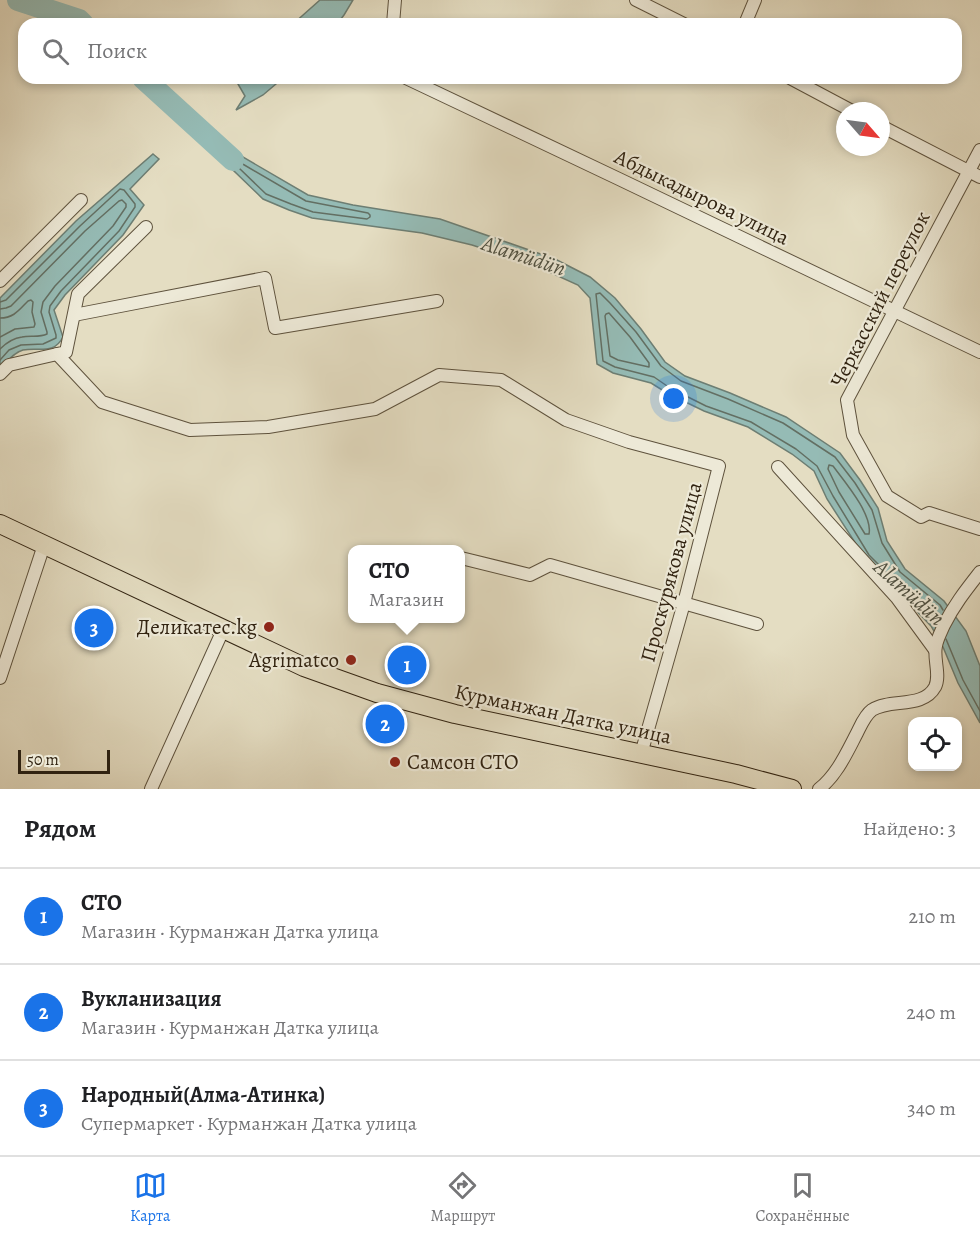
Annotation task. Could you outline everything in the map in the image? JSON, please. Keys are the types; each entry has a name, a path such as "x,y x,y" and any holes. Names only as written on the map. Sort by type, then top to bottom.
{"main road":[{"name":"Курманжан Датка улица","path":"0,524 304,667 377,693 455,714 736,774 792,789"}],"street":[{"path":"393,18 394,0"},
{"path":"636,0 672,18"},
{"path":"748,18 755,0"},
{"name":"Абдыкадырова улица","path":"419,84 980,352"},
{"path":"801,84 836,102"},
{"path":"890,131 974,174"},
{"name":"Черкасский переулок","path":"980,150 974,174 894,311 847,400 853,435 887,496 921,517 929,513 980,529"},
{"path":"0,281 81,200"},
{"path":"0,374 9,365 66,352 78,294 146,227"},
{"path":"74,315 265,278 275,327 437,301"},
{"name":"Проскурякова улица","path":"57,354 102,402 190,430 268,427 375,409 439,375 501,380 566,420 629,442 719,466 684,603 641,754"},
{"path":"778,467 897,598 936,646"},
{"path":"0,678 44,545"},
{"path":"465,559 530,575 550,565 757,624"},
{"path":"819,789 828,783 871,710 924,698 934,688 937,678 936,646 954,606 980,572"},
{"path":"151,789 223,630"}],"water":[{"path":"320,0 353,0 342,18 300,18"},
{"path":"238,84 276,84 263,95 236,110 245,96"},
{"path":"217,135 236,153 308,195 440,219 555,259 590,277 615,298 665,362 685,376 786,417 840,453 878,508 887,541 905,569 944,601 966,631 980,666 980,723 931,626 865,558 827,499 814,471 792,454 748,427 704,411 651,383 613,373 597,364 590,298 578,285 536,266 472,245 422,233 312,218 289,210 263,199 205,143"},
{"path":"153,154 159,159 130,189 144,205 123,235 65,295 54,310 63,337 59,343 51,348 20,351 0,369 0,298 76,221"}],"waterway":[{"name":"Alamüdün","path":"18,0 73,18"},
{"name":"Alamüdün","path":"150,84 233,160"}],"place":[{"name":"Деликатес.kg","path":"269,627"},
{"name":"Народный(Алма-Атинка)","path":"94,628"},
{"name":"Agrimatco","path":"351,660"},
{"name":"СТО","path":"407,665"},
{"name":"Вукланизация","path":"385,724"},
{"name":"Самсон СТО","path":"395,762"}]}
